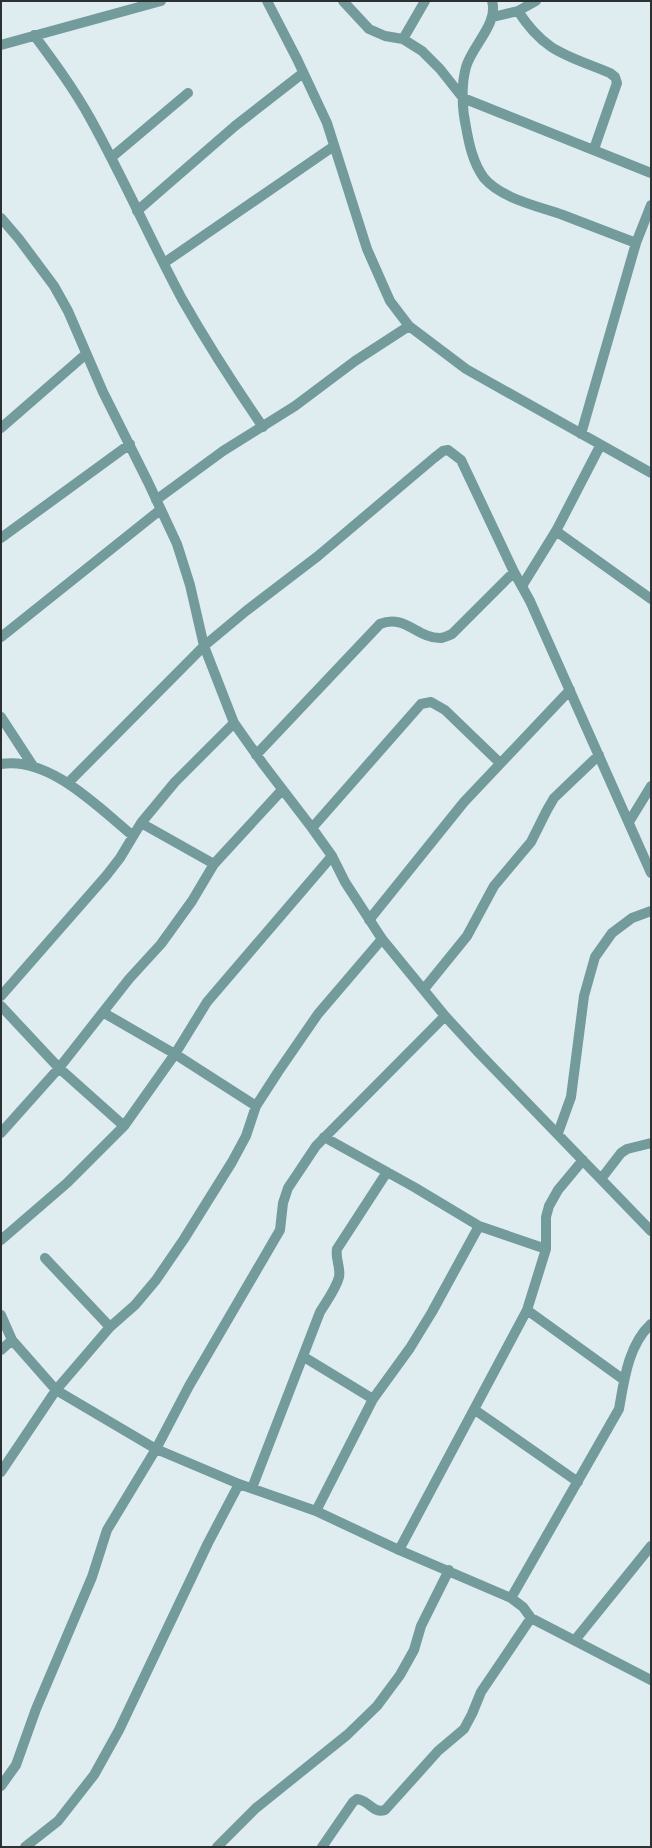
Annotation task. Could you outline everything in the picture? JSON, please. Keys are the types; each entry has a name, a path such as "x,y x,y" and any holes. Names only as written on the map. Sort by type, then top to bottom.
{"street":[{"path":"1,45 161,1"},
{"path":"266,1 327,123 367,249 390,300 409,326 466,369 600,446 651,473"},
{"path":"343,1 369,30 385,36 403,39 422,51 463,98 651,173"},
{"path":"403,39 425,1"},
{"path":"492,1 494,6 493,17 466,66 463,98 464,118 472,155 484,178 504,193 529,204 561,214 636,243"},
{"path":"493,17 518,10 536,1"},
{"path":"518,10 529,28 547,45 561,54 610,73 616,77 617,83 594,149"},
{"path":"34,35 63,74 89,116 112,157 136,211 183,299 228,376 263,427"},
{"path":"136,211 235,126 303,73"},
{"path":"112,157 188,93"},
{"path":"164,263 334,146"},
{"path":"581,434 636,243 651,205"},
{"path":"1,218 19,239 54,286 68,311 86,354 156,500 179,550 195,605 204,646 234,722 256,755 332,856 369,920 382,939 445,1016 651,1231"},
{"path":"156,500 223,451 263,427 409,326"},
{"path":"1,428 86,354"},
{"path":"1,538 130,444"},
{"path":"522,586 556,531 600,446"},
{"path":"68,783 204,646 246,611 318,556 443,451 448,450 461,460 522,586 651,873"},
{"path":"1,635 160,510"},
{"path":"556,531 651,599"},
{"path":"256,755 380,624 389,620 398,621 428,635 441,638 452,634 514,572"},
{"path":"369,920 464,802 570,690"},
{"path":"312,828 421,704 431,702 445,710 500,763"},
{"path":"1,717 33,766"},
{"path":"1,996 106,876 120,858 132,835 175,782 234,722"},
{"path":"424,989 467,936 494,886 531,842 554,798 599,755"},
{"path":"1,764 10,763 33,766 68,783 132,835"},
{"path":"629,822 651,786"},
{"path":"1,1133 59,1068 130,979 161,944 192,901 214,864 282,790"},
{"path":"141,823 214,864"},
{"path":"1,1240 67,1183 124,1126 175,1054 207,1002 332,856"},
{"path":"558,1133 571,1097 584,996 595,956 612,933 632,918 651,911"},
{"path":"1,1472 56,1390 110,1327 135,1305 152,1285 184,1239 232,1162 246,1136 256,1106 318,1014 382,939"},
{"path":"1,1006 59,1068 124,1126"},
{"path":"104,1013 175,1054 256,1106"},
{"path":"1,1786 16,1764 36,1709 92,1578 107,1530 156,1449 189,1386 280,1230 283,1202 288,1188 306,1158 324,1138 445,1016"},
{"path":"324,1138 479,1226 546,1249"},
{"path":"601,1179 621,1153 627,1149 651,1143"},
{"path":"399,1550 527,1310 546,1249 546,1217 549,1206 558,1190 583,1160"},
{"path":"252,1488 274,1428 304,1357 320,1312 334,1289 339,1277 339,1265 336,1256 337,1249 386,1172"},
{"path":"316,1511 373,1400 410,1348 432,1312 479,1226"},
{"path":"45,1258 110,1327"},
{"path":"527,1310 624,1380"},
{"path":"1,1315 12,1340 56,1390 156,1449 239,1484 316,1511 399,1550 450,1570 511,1598 523,1607 531,1618 651,1680"},
{"path":"511,1598 618,1410 624,1380 636,1344 651,1324"},
{"path":"1,1350 12,1340"},
{"path":"304,1357 373,1400"},
{"path":"475,1410 578,1482"},
{"path":"25,1847 58,1821 94,1775 119,1730 208,1543 239,1484"},
{"path":"575,1640 651,1546"},
{"path":"217,1847 256,1808 346,1735 377,1706 400,1674 414,1650 421,1626 450,1570"},
{"path":"322,1847 353,1802 357,1799 361,1799 374,1810 380,1812 386,1810 438,1751 464,1729 481,1692 531,1618"}]}
